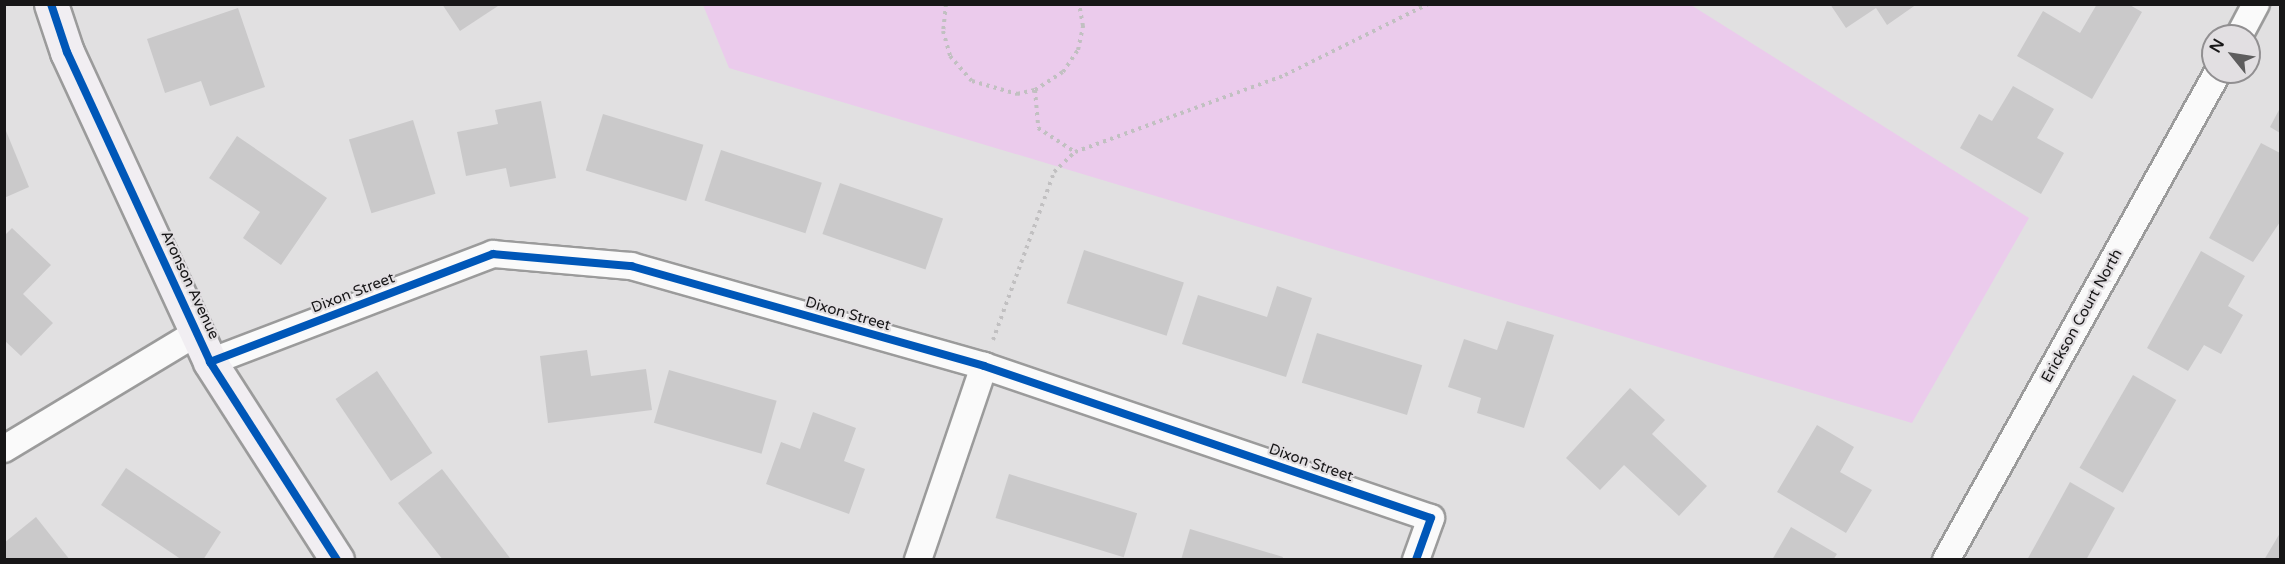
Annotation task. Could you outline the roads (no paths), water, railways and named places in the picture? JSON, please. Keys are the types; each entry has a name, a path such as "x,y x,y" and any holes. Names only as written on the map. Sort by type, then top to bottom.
{"street":[{"name":"Aronson Avenue","path":"51,4 67,52 210,362 337,560"},
{"path":"2245,24 2256,4"},
{"name":"Erickson Court North","path":"1946,560 2211,84"},
{"name":"Dixon Street","path":"210,362 493,254 631,266 984,366 1431,518 1416,560"},
{"path":"4,449 198,332"},
{"path":"918,560 984,366"}]}
